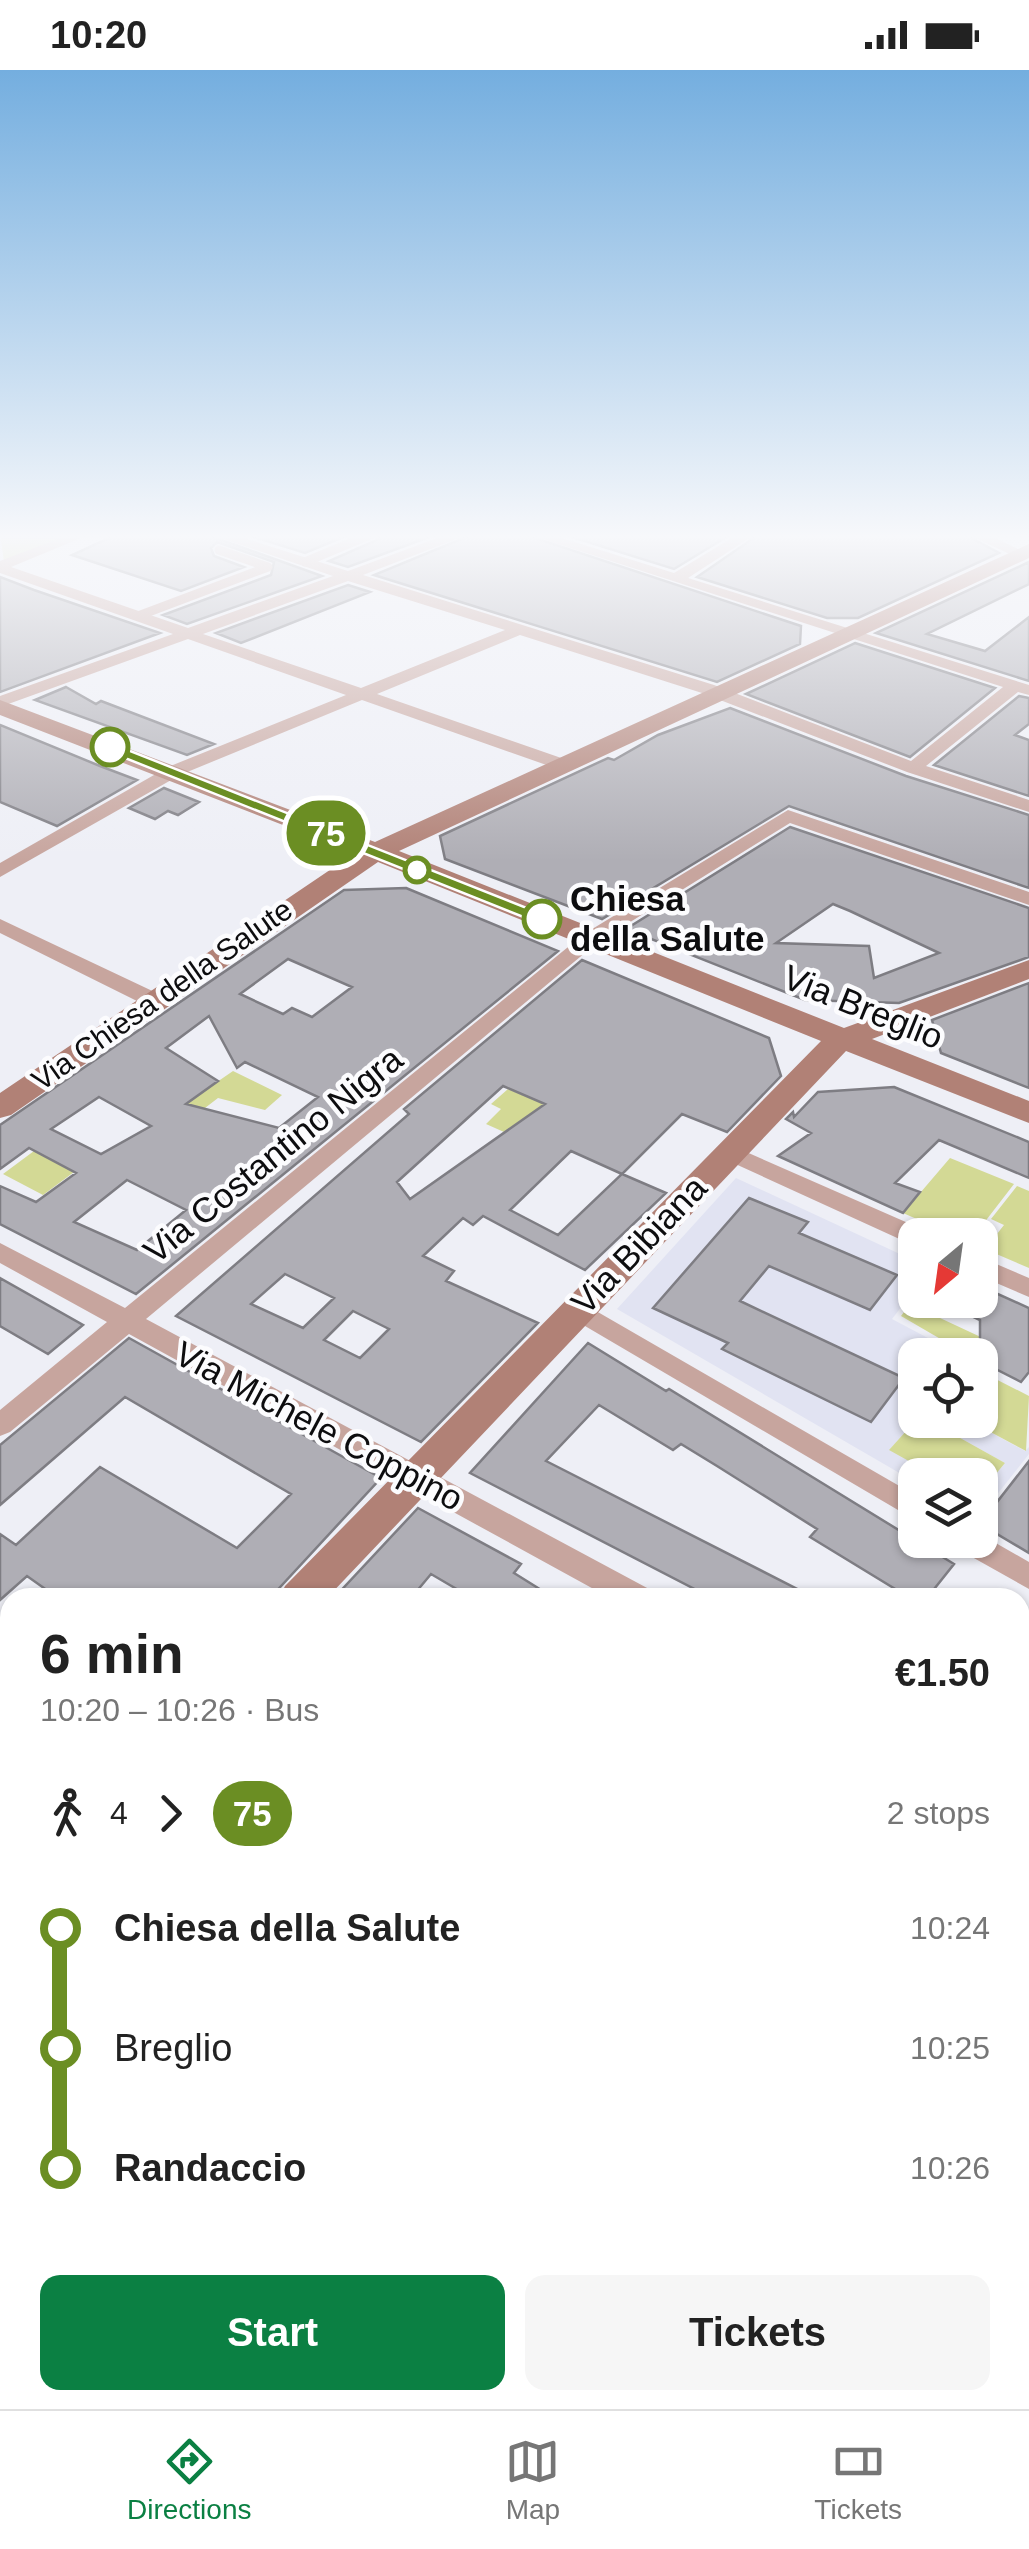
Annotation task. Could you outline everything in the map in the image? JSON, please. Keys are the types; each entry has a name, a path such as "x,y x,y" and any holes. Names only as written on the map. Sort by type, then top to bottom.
{"street":[{"path":"0,704 160,642"},
{"path":"215,642 561,764"},
{"path":"0,871 174,771 491,642"},
{"path":"558,642 716,692 913,768 1029,806"},
{"name":"Via Chiesa della Salute","path":"0,1108 373,852 828,642"},
{"path":"882,642 1022,688"},
{"path":"913,768 1022,688"},
{"name":"Via Breglio","path":"0,704 1029,1113"},
{"name":"Via Costantino Nigra","path":"0,1425 591,938 788,816 1029,899"},
{"path":"0,925 155,1000"},
{"name":"Via Bibiana","path":"310,1588 823,1054 844,1039 1029,969"},
{"path":"728,1152 898,1228"},
{"name":"Via Michele Coppino","path":"0,1252 619,1588"},
{"path":"998,1274 1029,1288"},
{"path":"577,1309 898,1500"},
{"path":"997,1558 1029,1577"}],"shaded area":[{"path":"736,1178 898,1253 898,1311 892,1319 928,1338 898,1338 898,1375 757,1309 723,1350 871,1422 898,1386 900,1438 890,1449 905,1458 898,1458 898,1472 617,1309","holes":["749,1198 808,1222 799,1233 896,1275 870,1310 769,1266 712,1335 653,1309"]},
{"path":"998,1436 1025,1451 1029,1447 1029,1454 998,1493 998,1471 1005,1463 960,1438"}],"green space":[{"path":"233,1071 282,1095 265,1110 218,1098 192,1118 172,1113"},
{"path":"508,1089 544,1104 504,1132 486,1124 501,1109 491,1104"},
{"path":"34,1151 74,1172 43,1195 3,1174"},
{"path":"950,1158 1014,1184 988,1218 914,1218 903,1213"},
{"path":"1017,1186 1029,1191 1029,1268 998,1255 998,1233 1004,1225 998,1218 992,1218"},
{"path":"904,1318 940,1318 983,1338 939,1338"},
{"path":"998,1380 1029,1396 1026,1451 998,1436"},
{"path":"900,1438 960,1438 996,1458 903,1458 889,1450"}],"building":[{"path":"0,642 135,642 0,692"},
{"path":"589,642 800,642 717,682"},
{"path":"905,642 955,642 985,651 996,642 1029,642 1029,681"},
{"path":"855,643 995,688 910,757 746,694"},
{"path":"66,687 96,704 101,701 214,744 187,755 35,700"},
{"path":"1019,696 1029,698 1029,724 1015,735 1029,740 1029,796 934,765"},
{"path":"730,708 906,776 1029,815 1029,888 789,806 602,919 445,859 440,836 608,758 614,760 658,735"},
{"path":"0,725 137,780 57,826 0,802"},
{"path":"164,788 199,802 178,815 168,811 155,819 129,808"},
{"path":"790,827 1029,908 1029,957 899,1003 805,1000 626,929","holes":["833,904 939,953 874,978 869,946 776,943"]},
{"path":"406,888 558,951 136,1294 0,1224 0,1186 36,1202 76,1173 29,1148 0,1169 0,1125 344,890","holes":["288,959 352,987 312,1017 292,1008 283,1014 240,994","209,1016 237,1068 245,1062 318,1097 279,1128 186,1104 218,1081 166,1048","99,1097 151,1126 101,1154 51,1129","127,1180 186,1210 137,1250 74,1222"]},
{"path":"582,960 769,1038 781,1076 727,1132 682,1114 622,1174 666,1193 585,1270 483,1216 473,1225 463,1218 423,1256 454,1271 446,1281 538,1323 421,1442 176,1316 409,1114 404,1109","holes":["503,1086 545,1104 410,1199 397,1182","571,1151 622,1174 558,1235 510,1210","285,1274 334,1298 303,1328 251,1304","353,1311 389,1329 360,1358 324,1340"]},
{"path":"1029,983 1029,1088 941,1053 932,1020"},
{"path":"894,1087 1029,1142 1029,1178 939,1140 895,1183 920,1192 903,1213 778,1156 811,1133 786,1119 793,1112 794,1117 818,1092"},
{"path":"749,1198 808,1222 799,1233 897,1275 870,1310 769,1266 740,1301 898,1375 898,1386 871,1422 722,1349 728,1343 653,1308"},
{"path":"0,1278 83,1325 48,1354 0,1326"},
{"path":"998,1294 1029,1308 1029,1372 1021,1382 998,1370 998,1338 980,1338 980,1320 976,1318 998,1318"},
{"path":"129,1338 381,1478 279,1588 44,1588 27,1576 14,1588 0,1588 0,1534 16,1545 100,1467 237,1548 291,1494 125,1397 0,1505 0,1445"},
{"path":"588,1343 898,1530 898,1558 944,1558 954,1564 935,1588 894,1588 810,1537 817,1529 717,1466 681,1444 673,1450 599,1405 546,1461 795,1588 693,1588 470,1473"},
{"path":"1029,1461 1029,1553 998,1535 998,1501"},
{"path":"418,1508 521,1564 514,1573 538,1588 455,1588 431,1574 419,1588 343,1588"}],"bus line":[{"name":"75","path":"110,747 542,919"}],"place":[{"name":"Chiesa della Salute","path":"542,919"}]}
